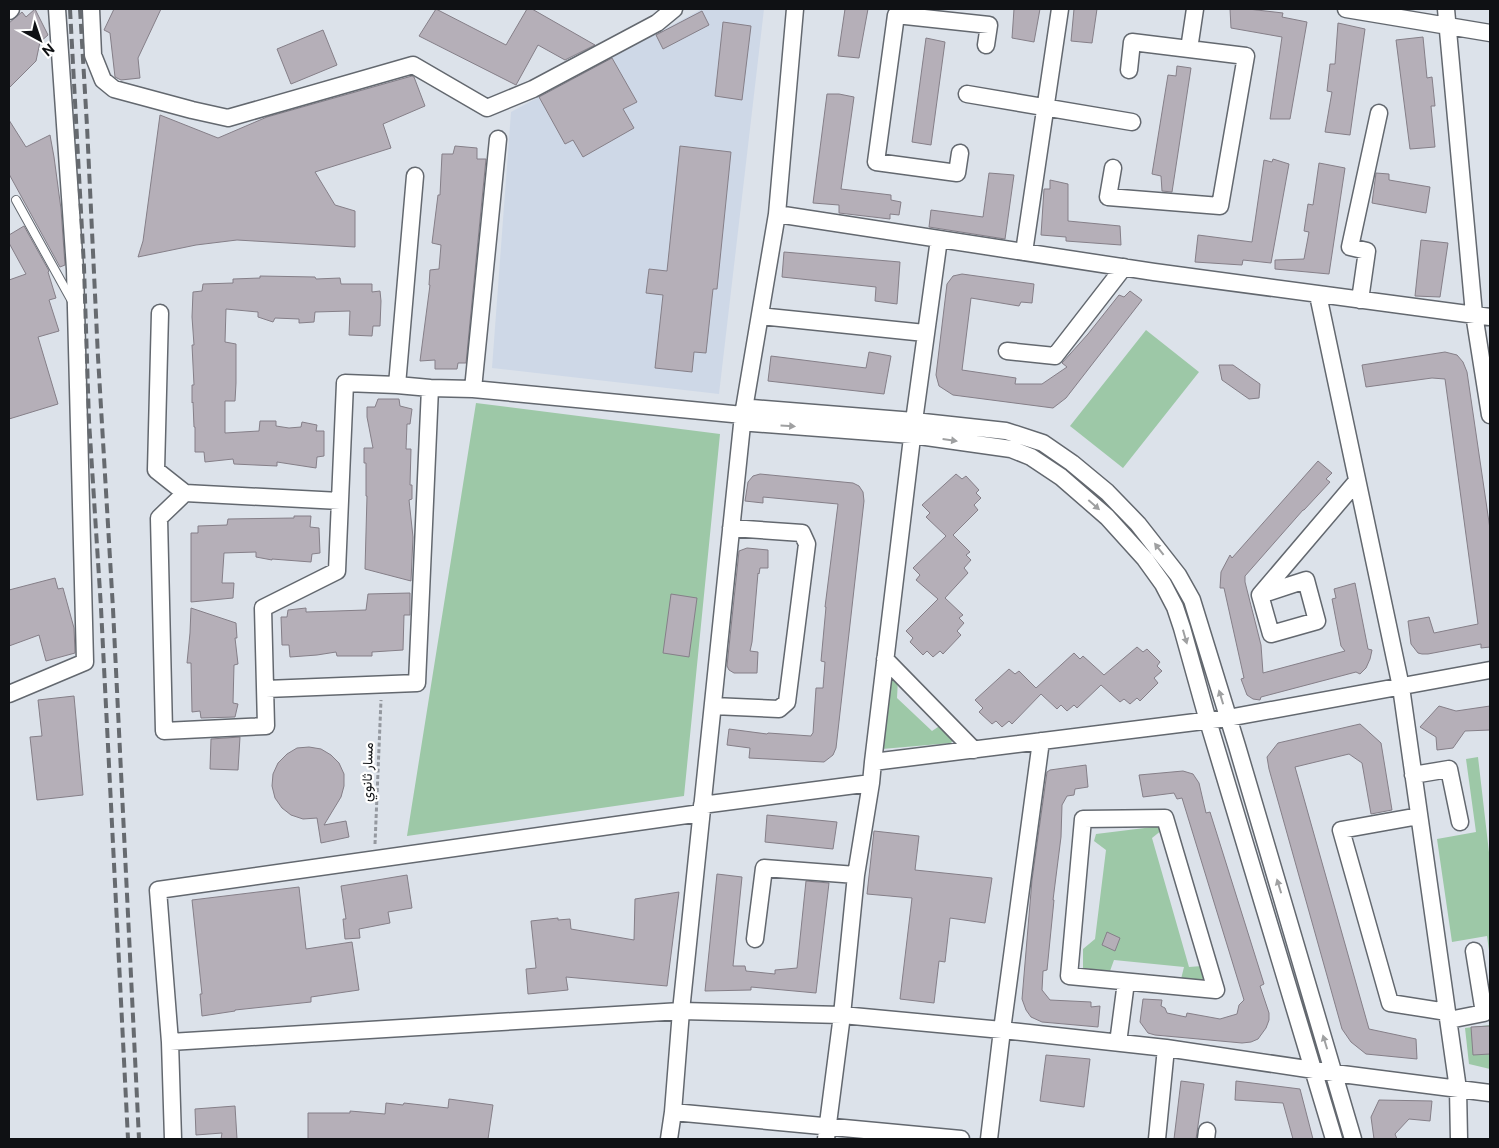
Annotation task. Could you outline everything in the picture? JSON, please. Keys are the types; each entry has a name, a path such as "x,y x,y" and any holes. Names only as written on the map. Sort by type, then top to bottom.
{"street":[{"path":"9,694 85,662 75,269 57,9"},
{"path":"91,9 93,55 103,80 114,89 228,118 413,65 487,108 533,89 657,23 674,9"},
{"path":"669,1139 743,415 777,214 795,9"},
{"path":"1024,252 1060,9"},
{"path":"1189,49 1194,9"},
{"path":"1346,9 1490,32"},
{"path":"1446,9 1482,316 1490,415"},
{"path":"960,153 957,174 876,162 896,15 941,15 989,25 986,45"},
{"path":"1113,168 1108,197 1220,206 1246,56 1132,42 1129,70"},
{"path":"966,94 1132,122"},
{"path":"1360,300 1367,250 1350,247 1378,112"},
{"path":"473,389 498,139"},
{"path":"397,385 415,176"},
{"path":"777,214 1124,267 1482,316"},
{"path":"827,1133 842,1015 856,875 871,783 913,428 939,239"},
{"path":"1007,351 1055,356 1124,267"},
{"path":"1318,295 1401,687 1458,1089 1459,1139"},
{"path":"160,313 156,470 185,493 340,501"},
{"path":"760,316 925,333"},
{"path":"185,493 159,518 164,731 266,726 263,608 337,571 345,382 473,389 743,415 752,408 913,428 1011,449 1031,457 1061,477 1107,517 1145,559 1163,584 1175,606 1334,1139"},
{"path":"266,689 417,683 430,388"},
{"path":"913,428 1006,430 1043,443 1072,462 1107,492 1138,524 1178,575 1192,600 1353,1139"},
{"path":"1260,595 1357,481"},
{"path":"713,706 779,709 787,702 807,544 802,533 731,528"},
{"path":"885,659 974,750"},
{"path":"873,762 1208,721 1490,670"},
{"path":"989,1139 1041,741"},
{"path":"1414,775 1449,769 1460,822"},
{"path":"173,1139 170,1042 158,890 375,860 871,783"},
{"path":"1419,816 1341,830 1390,1003 1448,1016 1484,1013 1474,951"},
{"path":"1164,818 1216,990 1126,982 1069,976 1083,820 1164,818"},
{"path":"755,939 764,868 856,875"},
{"path":"1118,1042 1126,982"},
{"path":"170,1042 681,1011 842,1015 1118,1042 1490,1093"},
{"path":"1157,1139 1166,1048"},
{"path":"673,1112 827,1133 961,1139"}],"lane":[{"path":"16,200 75,307"}],"path":[{"name":"مسار ثانوي","path":"375,860 381,685"}],"shaded area":[{"path":"702,9 764,9 719,394 492,368 511,112"}],"green space":[{"path":"1146,330 1199,372 1123,468 1070,426"},
{"path":"476,403 720,434 684,796 407,836"},
{"path":"887,675 898,679 897,698 932,731 941,725 955,738 951,743 882,749"},
{"path":"1478,757 1490,861 1490,958 1487,936 1452,942 1437,839 1476,832 1466,759"},
{"path":"1161,826 1162,830 1152,838 1189,967 1202,966 1205,980 1181,979 1184,967 1114,960 1110,971 1083,968 1083,949 1095,939 1106,850 1094,841 1096,834"},
{"path":"1490,1025 1490,1069 1469,1064 1465,1028"}],"building":[{"path":"35,9 48,35 40,42 36,61 9,88 9,23 22,12 26,17"},
{"path":"114,9 161,9 138,58 140,78 121,80 115,77 110,33 104,30"},
{"path":"436,9 506,45 527,9 532,9 595,45 565,60 538,45 516,85 419,36"},
{"path":"845,9 868,9 859,58 838,56"},
{"path":"1014,9 1040,9 1034,42 1012,38"},
{"path":"1074,9 1097,9 1092,43 1071,41"},
{"path":"1230,9 1283,13 1282,17 1307,22 1290,119 1270,119 1282,37 1231,28"},
{"path":"702,11 709,25 663,49 656,35"},
{"path":"723,22 751,26 742,100 715,96"},
{"path":"1338,23 1365,29 1350,135 1325,132 1332,92 1327,91 1330,64 1335,64"},
{"path":"323,30 337,65 291,84 277,49"},
{"path":"1423,37 1427,78 1432,77 1435,106 1431,106 1435,147 1410,149 1396,40"},
{"path":"926,38 945,42 931,145 912,142"},
{"path":"612,58 637,102 623,109 634,128 583,157 573,140 565,144 539,97"},
{"path":"1177,66 1191,68 1172,192 1162,191 1161,176 1152,174 1168,75 1176,76"},
{"path":"412,76 425,106 383,124 391,148 315,172 335,205 355,211 355,247 237,240 196,245 138,257 143,241 160,115 218,138 267,117"},
{"path":"827,94 854,97 841,189 891,195 891,200 901,202 899,215 890,214 890,219 839,213 839,205 813,203"},
{"path":"9,120 26,147 50,135 61,209 65,265 60,267 9,174"},
{"path":"455,146 477,148 477,159 486,159 466,363 458,363 457,369 435,369 435,360 420,361 430,285 430,270 439,269 441,245 432,243 438,195 440,195 442,154 453,154"},
{"path":"680,146 731,152 717,289 713,289 706,353 694,352 692,372 655,368 663,295 646,293 649,269 667,271"},
{"path":"1273,159 1289,164 1271,263 1243,260 1242,265 1195,262 1198,235 1252,242 1264,160 1272,162"},
{"path":"1319,163 1345,168 1329,274 1275,269 1275,260 1304,259 1309,232 1304,231 1308,204 1313,205"},
{"path":"989,173 1014,175 1005,239 929,227 931,210 983,217"},
{"path":"1376,173 1389,174 1389,180 1430,187 1426,213 1372,203"},
{"path":"1050,180 1068,184 1068,221 1120,226 1121,245 1066,241 1066,237 1041,235 1044,189 1050,189"},
{"path":"24,226 49,271 56,298 49,300 59,331 38,337 58,404 9,419 9,280 26,274 9,243 9,235"},
{"path":"1421,240 1448,243 1440,297 1415,296"},
{"path":"784,252 900,262 897,304 875,301 876,287 782,277"},
{"path":"962,274 1034,284 1032,303 1021,302 1019,306 971,298 962,370 1016,378 1015,384 1042,384 1067,367 1062,363 1119,295 1124,297 1130,291 1142,300 1066,398 1053,408 953,395 939,386 936,375 947,284 953,276"},
{"path":"260,276 315,277 316,279 340,278 341,284 372,284 372,292 380,291 380,326 373,326 372,336 349,335 350,311 315,312 314,322 299,323 299,319 275,318 273,322 258,317 258,312 226,309 225,342 236,344 236,383 235,401 225,401 225,433 259,431 260,421 276,421 276,426 289,428 301,427 302,422 317,425 316,431 324,431 324,456 317,457 316,468 277,462 277,466 234,464 233,459 205,462 204,452 195,452 195,427 192,403 192,385 194,385 192,345 194,345 193,292 202,291 203,284 233,283 233,279 260,278"},
{"path":"869,352 891,356 884,394 768,381 771,356 866,368"},
{"path":"1445,352 1457,355 1463,362 1467,372 1490,529 1490,647 1481,648 1481,644 1422,654 1418,653 1411,644 1408,621 1429,617 1434,633 1478,624 1445,379 1432,378 1366,387 1362,365"},
{"path":"1219,365 1233,365 1260,384 1259,398 1249,399 1222,380"},
{"path":"378,399 399,399 400,406 412,409 410,424 407,424 406,449 411,449 410,485 412,485 412,499 409,500 413,537 411,581 365,569 367,496 364,448 373,448 367,407 375,407"},
{"path":"1318,461 1332,473 1326,479 1330,482 1245,576 1261,645 1263,673 1345,651 1341,646 1332,599 1336,598 1334,589 1355,583 1368,649 1372,650 1370,659 1366,668 1360,674 1356,672 1261,697 1260,700 1253,699 1247,695 1241,679 1244,678 1224,588 1220,588 1221,572 1230,555 1232,558"},
{"path":"760,474 853,483 859,486 863,492 864,501 836,748 833,755 824,762 749,758 750,748 727,745 729,729 767,734 811,736 813,733 816,688 823,688 825,662 821,661 825,607 838,504 763,497 763,503 745,501 748,482 753,476"},
{"path":"956,474 962,479 966,476 979,490 976,493 981,498 974,505 978,510 953,535 970,552 966,555 971,560 964,568 968,573 945,598 963,615 959,618 964,623 957,631 961,635 943,654 940,651 933,657 927,651 923,655 910,642 913,638 906,631 938,599 916,580 920,575 913,568 946,536 926,517 930,513 922,505"},
{"path":"294,516 311,516 310,527 319,528 320,553 312,554 311,562 272,560 256,557 256,552 224,553 222,583 234,583 233,598 191,602 191,533 198,533 198,526 227,525 228,519 294,518"},
{"path":"747,548 768,550 768,568 760,568 758,573 750,651 758,652 757,673 734,673 727,666 739,551"},
{"path":"55,578 58,589 63,588 74,628 75,653 46,661 39,635 9,646 9,590"},
{"path":"410,593 410,615 404,615 403,650 372,652 372,656 337,656 336,652 290,657 289,645 282,645 281,617 287,617 288,610 306,608 306,612 366,610 368,594"},
{"path":"671,594 697,598 689,657 663,653"},
{"path":"191,608 236,623 237,638 235,638 238,664 234,665 233,703 238,704 235,717 201,718 200,711 192,712 191,663 187,663"},
{"path":"1137,647 1143,652 1147,649 1160,662 1157,666 1162,671 1154,678 1158,683 1140,701 1137,698 1130,704 1124,699 1120,702 1101,685 1077,708 1074,705 1067,711 1061,705 1057,709 1041,694 1012,724 1009,721 1002,727 996,721 992,724 979,712 983,708 975,700 1009,669 1015,674 1019,671 1036,688 1074,653 1080,659 1083,656 1104,675"},
{"path":"74,696 83,795 37,800 30,737 42,736 38,700"},
{"path":"1439,706 1456,711 1490,706 1490,730 1465,731 1453,748 1437,750 1436,737 1420,727"},
{"path":"1360,724 1381,743 1392,810 1371,814 1362,763 1349,754 1295,767 1369,1029 1416,1039 1417,1059 1366,1054 1351,1042 1342,1029 1269,769 1267,757 1278,743"},
{"path":"240,737 238,770 210,769 211,739"},
{"path":"297,748 321,749 331,755 339,763 344,774 344,786 341,797 324,825 346,821 349,837 321,843 317,818 303,819 291,815 282,808 275,798 272,786 273,774 278,763"},
{"path":"1086,765 1088,787 1075,789 1074,795 1067,796 1062,805 1061,837 1047,970 1043,971 1042,990 1050,1000 1091,1002 1091,1007 1100,1006 1098,1027 1042,1022 1031,1017 1022,999 1032,880 1047,772"},
{"path":"1183,771 1193,774 1199,783 1206,813 1210,812 1264,984 1260,986 1269,1013 1269,1020 1258,1039 1251,1042 1242,1043 1155,1035 1148,1033 1140,1022 1143,999 1162,1000 1161,1006 1165,1008 1167,1013 1186,1017 1187,1013 1220,1019 1237,1014 1239,1005 1244,1000 1182,798 1177,799 1174,793 1143,797 1139,775"},
{"path":"767,815 837,822 833,849 765,842"},
{"path":"874,831 919,836 915,870 992,878 985,923 950,918 945,962 939,961 934,1003 900,999 912,898 867,894"},
{"path":"717,874 742,877 733,966 745,966 746,971 775,974 775,970 797,968 806,881 829,883 816,993 751,987 751,990 705,991"},
{"path":"407,875 412,908 388,912 390,923 359,929 360,938 345,939 343,919 346,919 341,886"},
{"path":"299,887 306,949 352,942 359,990 311,997 311,1002 235,1010 202,1016 200,994 202,994 192,900"},
{"path":"679,892 667,986 566,977 568,990 528,994 526,969 536,968 531,921 558,918 558,920 570,919 571,929 634,940 635,899"},
{"path":"1107,932 1120,938 1115,951 1102,945"},
{"path":"1490,1026 1490,1054 1473,1055 1471,1027"},
{"path":"1046,1055 1090,1059 1084,1107 1040,1101"},
{"path":"1181,1081 1204,1084 1196,1139 1174,1139"},
{"path":"1236,1081 1300,1089 1313,1139 1293,1139 1283,1103 1235,1100"},
{"path":"449,1099 493,1105 488,1139 308,1139 308,1113 350,1113 350,1111 385,1114 386,1103 448,1108"},
{"path":"1379,1100 1432,1101 1430,1121 1409,1119 1395,1134 1397,1139 1374,1139 1371,1117"},
{"path":"235,1106 237,1139 221,1139 222,1133 196,1135 195,1109"}],"railway":[{"path":"70,9 84,267 89,421 101,608 128,1139"},
{"path":"80,9 113,609 139,1139"}]}
